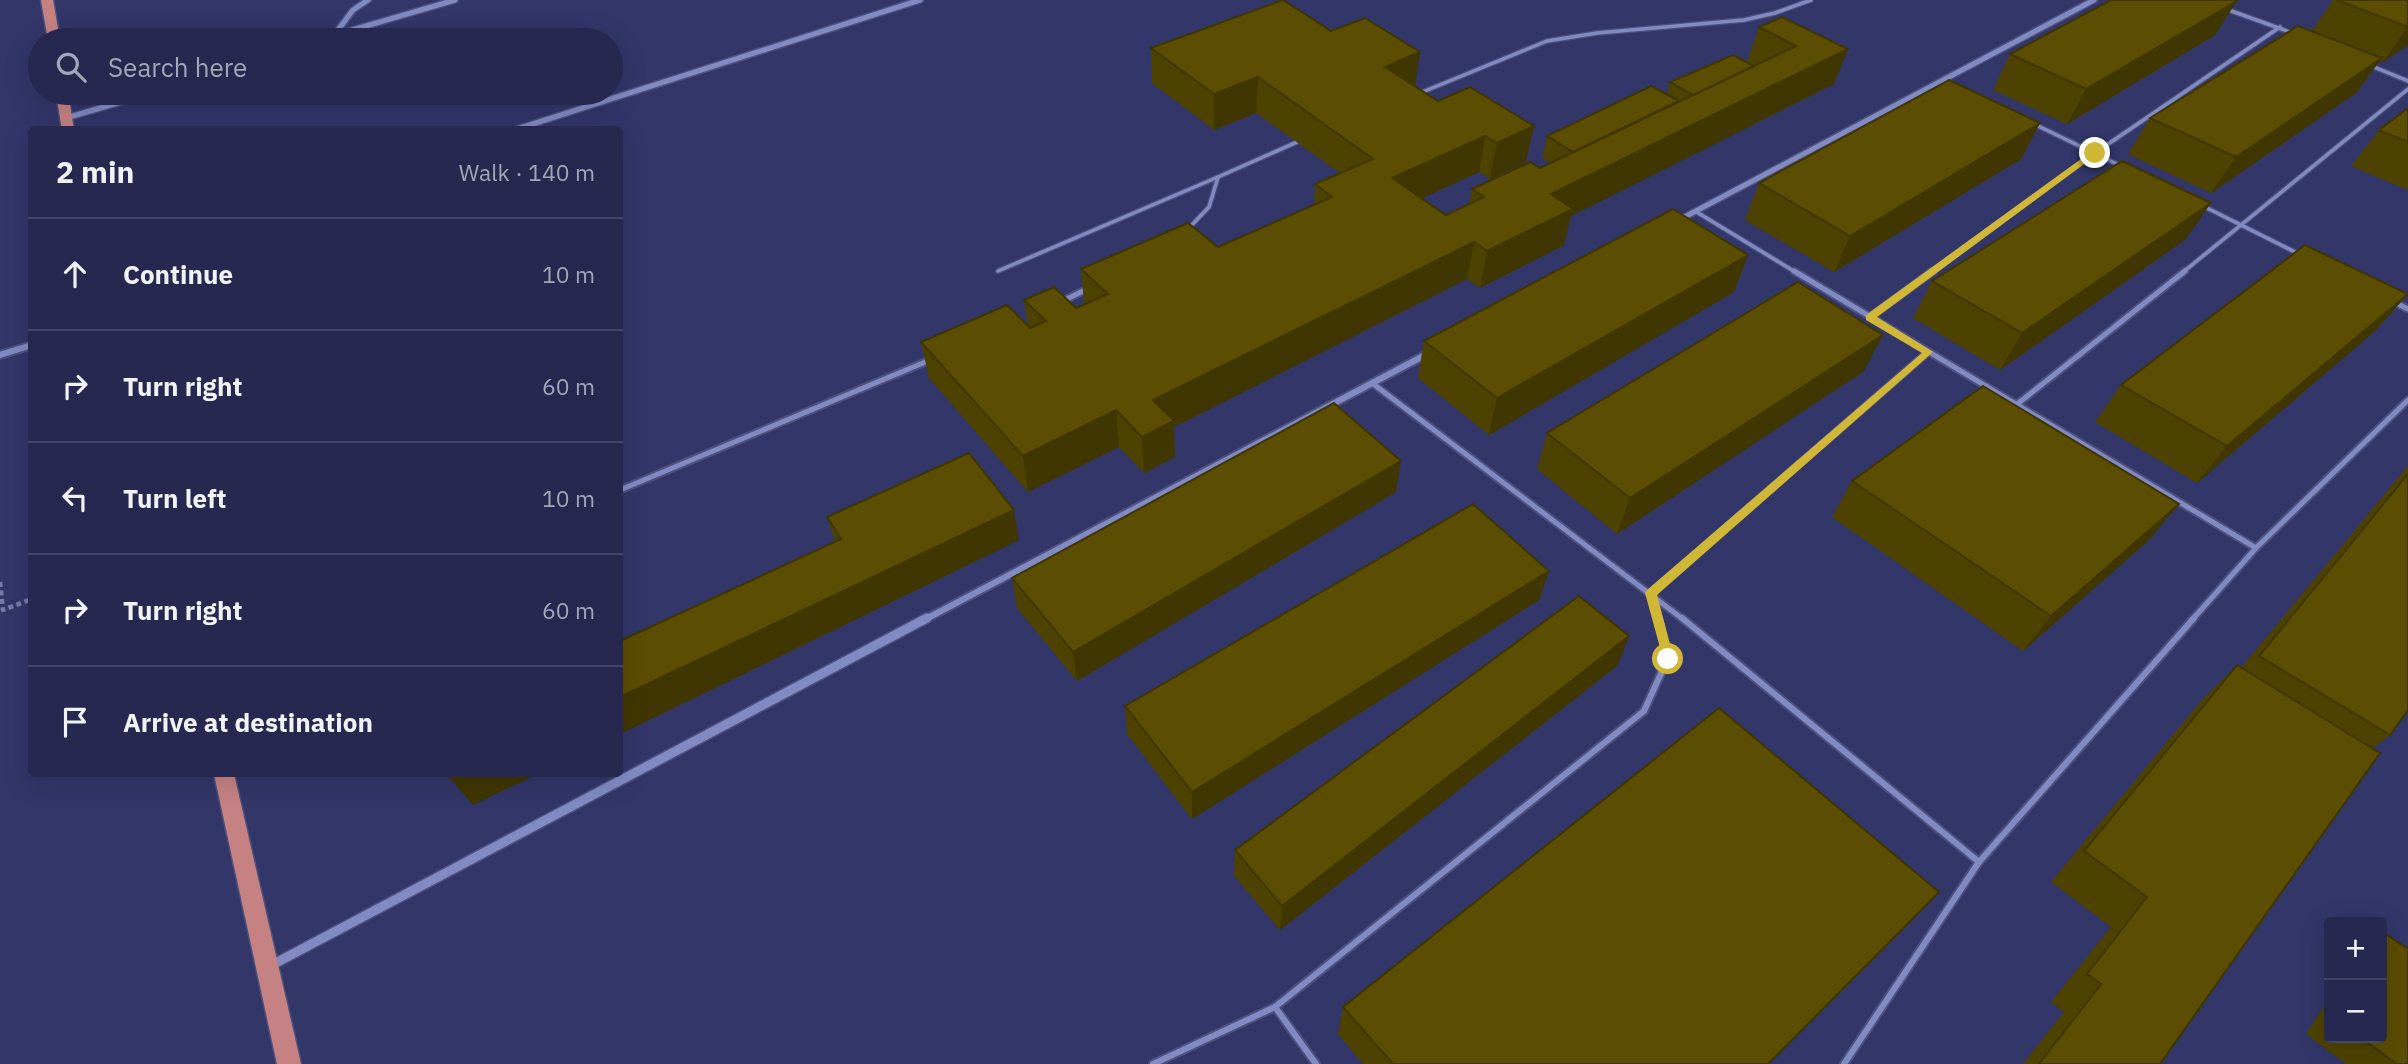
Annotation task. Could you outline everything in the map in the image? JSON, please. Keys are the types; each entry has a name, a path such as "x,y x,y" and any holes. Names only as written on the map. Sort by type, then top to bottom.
{"main road":[{"path":"47,0 52,28"},
{"path":"64,105 67,124"},
{"path":"225,777 289,1064"}],"street":[{"path":"340,28 354,10 368,0"},
{"path":"356,28 455,0"},
{"path":"623,95 920,0"},
{"path":"1671,224 2094,0"},
{"path":"67,124 119,105"},
{"path":"526,126 592,105"},
{"path":"0,355 28,346"},
{"path":"269,967 1432,351"}],"lane":[{"path":"1412,96 1547,41 1597,33 1744,20 1775,13 1811,0"},
{"path":"2223,8 2306,38"},
{"path":"1870,317 2095,153 2280,27"},
{"path":"2357,60 2408,81"},
{"path":"1942,80 1954,86"},
{"path":"2016,405 2408,89"},
{"path":"2024,120 2132,171"},
{"path":"998,271 1297,142"},
{"path":"1177,237 1196,223 1209,207 1218,177"},
{"path":"2193,201 2301,255"},
{"path":"1695,211 2256,548"},
{"path":"1060,303 1096,285"},
{"path":"2384,297 2408,309"},
{"path":"1651,593 1928,352"},
{"path":"623,488 937,357"},
{"path":"1372,383 1651,593 1979,862"},
{"path":"1844,1064 1979,862 2256,548 2408,400"},
{"path":"1153,1064 1275,1007 1644,711 1668,659 1651,593"},
{"path":"1275,1007 1316,1064"}],"path":[{"path":"0,582 3,610 28,601"}],"building":[{"path":"1283,0 1331,31 1365,18 1420,52 1385,67 1438,101 1470,87 1534,126 1497,143 1485,136 1392,178 1446,215 1484,197 1472,189 1530,162 1540,168 1796,46 1759,27 1782,17 1848,49 1551,194 1573,209 1487,251 1474,242 1153,400 1174,421 1142,437 1116,410 1023,456 921,342 1007,305 1030,328 1046,321 1024,300 1054,287 1076,308 1108,294 1081,269 1188,223 1218,247 1332,197 1315,184 1373,159 1258,77 1214,94 1151,48"},
{"path":"2111,0 2237,1 2086,89 2010,54"},
{"path":"2337,0 2408,0 2408,27"},
{"path":"2298,26 2382,58 2236,157 2150,118"},
{"path":"1733,55 1754,66 1693,95 1670,82"},
{"path":"1949,80 2040,123 1850,236 1759,183"},
{"path":"1651,86 1679,101 1573,152 1547,136"},
{"path":"2408,108 2408,142 2379,130"},
{"path":"2122,161 2211,203 2022,333 1932,281"},
{"path":"1673,209 1748,255 1497,398 1424,341"},
{"path":"2305,245 2408,294 2227,446 2121,385"},
{"path":"1798,282 1883,335 1630,498 1547,433"},
{"path":"1983,386 2179,504 2051,616 1852,481"},
{"path":"1334,403 1401,461 1073,652 1012,578"},
{"path":"969,453 1014,510 623,696 623,640 841,539 827,517"},
{"path":"2408,474 2408,710 2390,735 2259,656"},
{"path":"1473,504 1549,571 1192,792 1125,706"},
{"path":"1579,596 1629,636 1282,906 1235,850"},
{"path":"2237,665 2380,753 2160,1064 2039,1064 2101,984 2087,974 2147,897 2084,851"},
{"path":"1719,708 1939,892 1768,1064 1393,1064 1343,1007"},
{"path":"2387,935 2408,949 2408,1064 2397,1064 2368,1043 2387,1043"}],"route":[{"path":"1668,659 1651,593 1928,352 1870,317 2095,153"}]}
